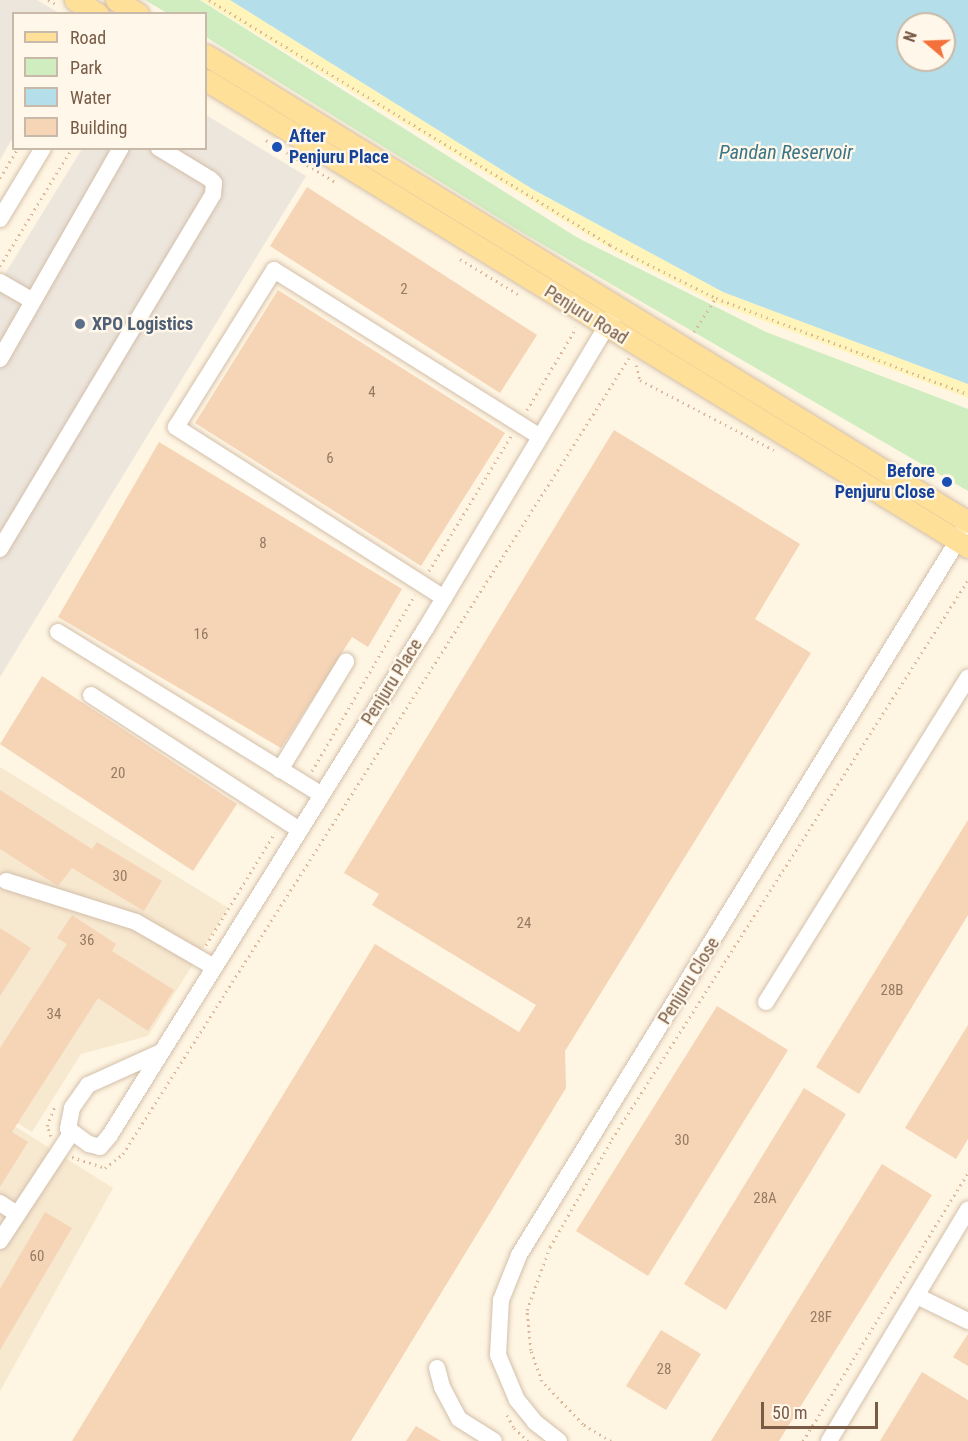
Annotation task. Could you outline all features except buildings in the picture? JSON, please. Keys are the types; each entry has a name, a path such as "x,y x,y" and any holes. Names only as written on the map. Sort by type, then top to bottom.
{"main road":[{"path":"75,0 95,12"},
{"name":"Penjuru Road","path":"207,56 617,309 965,533"},
{"name":"Penjuru Road","path":"207,81 637,346 965,533"}],"street":[{"path":"0,219 42,150"},
{"path":"0,359 120,150"},
{"path":"0,549 213,194 214,183 210,179 162,150"},
{"path":"444,598 176,428 274,270 539,436"},
{"path":"0,282 33,301"},
{"name":"Penjuru Place","path":"72,1132 100,1147 444,598 617,309"},
{"name":"Penjuru Close","path":"559,1441 535,1422 517,1400 498,1355 501,1300 519,1255 965,533"},
{"path":"58,632 322,795"},
{"path":"280,770 346,662"},
{"path":"766,1002 968,678"},
{"path":"91,695 300,830"},
{"path":"6,881 136,922 214,967"},
{"path":"0,1241 58,1147 72,1132 68,1129 72,1108 88,1085 161,1052"},
{"path":"0,1203 17,1214"},
{"path":"828,1441 968,1209"},
{"path":"917,1296 968,1321"},
{"path":"437,1368 442,1387 459,1419 494,1441"}],"path":[{"path":"208,0 610,245 716,298 968,394"},
{"path":"0,178 17,150"},
{"path":"0,266 71,150"},
{"path":"703,319 716,298"},
{"path":"304,784 421,584 585,314"},
{"path":"60,1097 46,1126 58,1147 86,1163 105,1168 123,1154 637,346"},
{"path":"611,1441 583,1424 542,1381 531,1350 528,1310 549,1246 619,1128 968,580"},
{"path":"198,957 284,819"},
{"path":"803,1441 968,1173"}],"shaded area":[{"path":"0,0 37,0 57,12 12,12 12,139 0,160"},
{"path":"207,116 306,176 0,677 0,282 81,150 207,150"},
{"path":"0,767 228,908 148,1036 81,1054 32,1132 0,1112"},
{"path":"0,1117 113,1188 0,1391"}],"green space":[{"path":"145,0 200,0 578,238 766,332 968,409 968,491 523,233 207,38 207,12 165,12"}],"sand":[{"path":"202,0 230,0 534,190 723,292 968,384 968,398 714,302 609,248"}],"water":[{"name":"Pandan Reservoir","path":"230,0 968,0 968,384 723,292 534,190"}],"place":[{"name":"After Penjuru Place","path":"277,147"},
{"name":"XPO Logistics","path":"80,324"},
{"name":"Before Penjuru Close","path":"947,482"}]}
